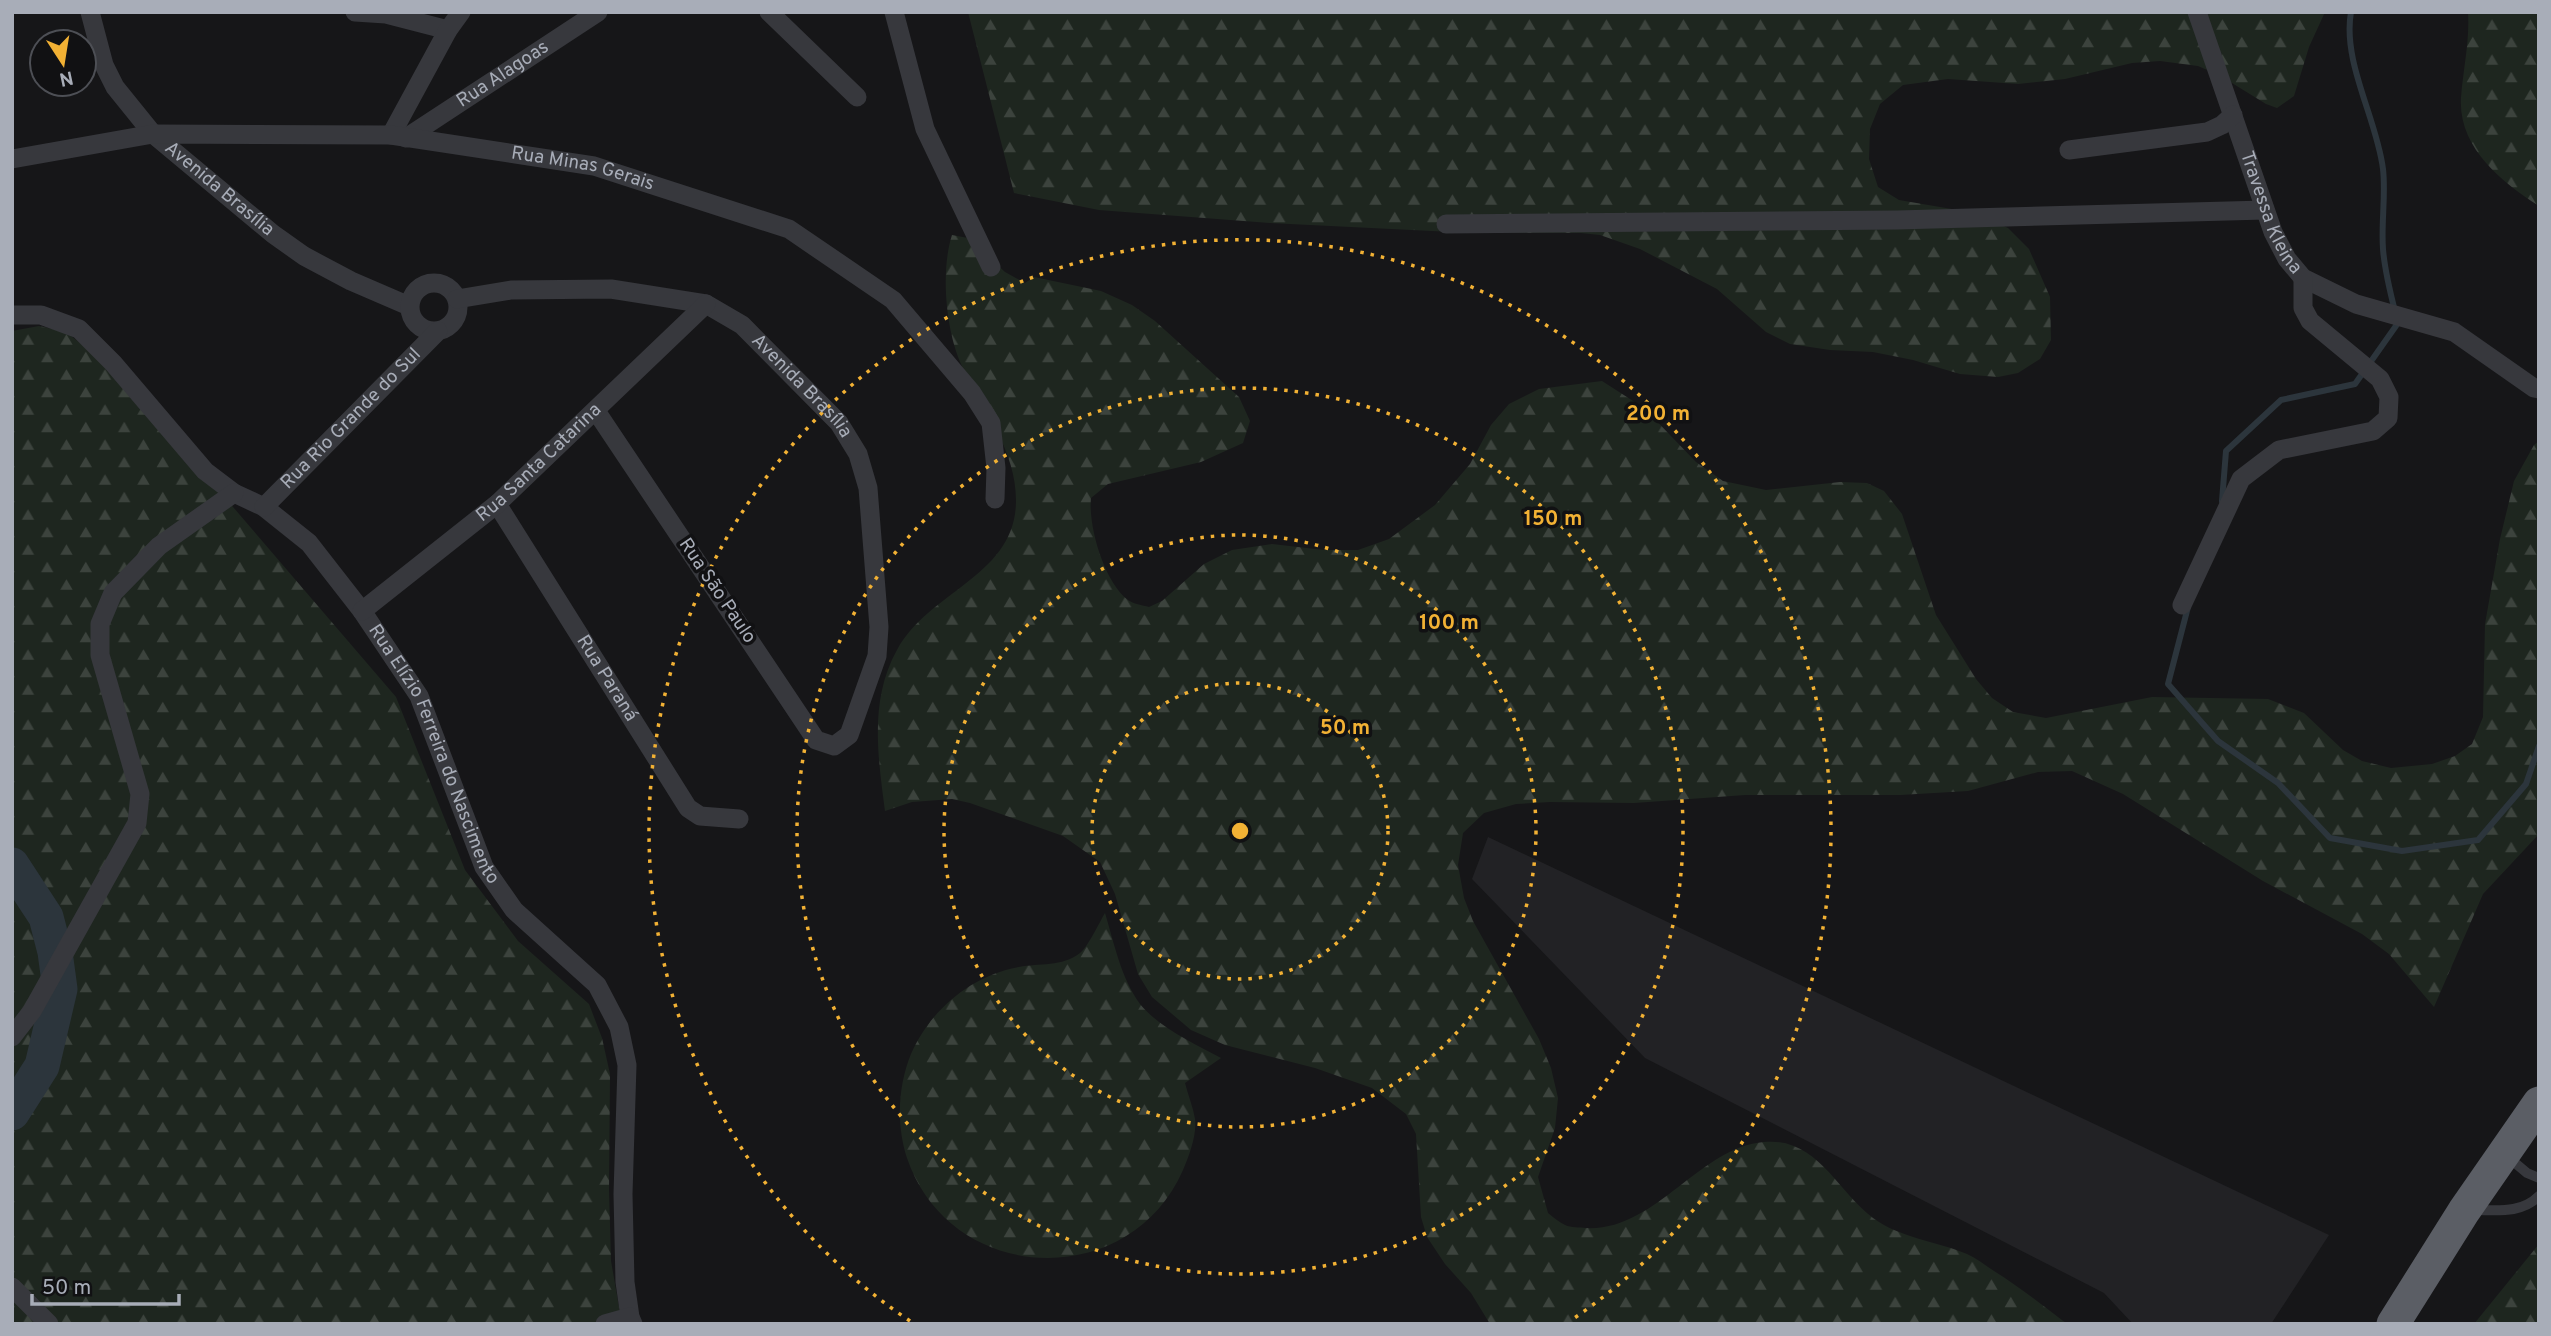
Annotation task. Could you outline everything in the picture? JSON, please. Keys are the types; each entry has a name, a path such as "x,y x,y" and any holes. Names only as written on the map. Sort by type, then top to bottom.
{"highway":[{"path":"2393,1324 2464,1211 2539,1103"}],"street":[{"name":"Avenida Brasília","path":"90,12 104,65 115,87 153,134 273,234 304,256 351,281 409,306"},
{"path":"355,12 386,14 448,30"},
{"path":"398,137 448,30 461,12"},
{"name":"Rua Alagoas","path":"398,137 598,12"},
{"path":"769,12 857,97"},
{"path":"894,12 925,129 991,267"},
{"name":"Travessa Kleina","path":"2197,12 2273,232 2287,259 2303,278 2356,304 2454,332 2539,390"},
{"path":"2069,150 2207,132 2222,125 2232,114"},
{"name":"Rua Minas Gerais","path":"12,159 153,134 398,137 594,166 789,229 893,300 972,393 991,423 996,468 995,499"},
{"path":"1446,224 1897,220 2266,210"},
{"path":"2182,605 2241,479 2279,450 2373,431 2388,418 2389,397 2380,379 2310,321 2303,308 2303,278"},
{"path":"430,282 446,286 457,299 457,316 452,323 438,331 429,331 415,323 409,306 415,290 430,282"},
{"name":"Avenida Brasília","path":"457,299 511,290 611,289 706,304 742,325 839,424 858,454 869,488 880,627 877,656 849,735"},
{"name":"Rua Santa Catarina","path":"362,611 498,504 706,304"},
{"name":"Rua Elízio Ferreira do Nascimento","path":"12,315 41,315 79,329 113,363 205,471 234,493 264,507 309,543 362,611 419,696 484,867 514,910 597,985 619,1027 627,1065 623,1194 625,1282 631,1320"},
{"name":"Rua Rio Grande do Sul","path":"264,507 438,331"},
{"name":"Rua São Paulo","path":"596,411 816,740 834,746 849,735"},
{"path":"12,1037 32,1011 137,823 140,794 131,754 100,655 100,624 113,593 151,553 234,493"},
{"name":"Rua Paraná","path":"498,504 688,808 700,816 739,819"},
{"path":"12,1287 49,1324"},
{"path":"605,1324 631,1320"}],"lane":[{"path":"2505,1154 2539,1178"},
{"path":"2464,1211 2514,1210 2530,1205 2539,1196"}],"shaded area":[{"path":"1488,837 2329,1235 2271,1324 2133,1324 2104,1293 1645,1058 1472,879"}],"green space":[{"path":"968,12 2325,12 2309,47 2294,96 2277,108 2198,66 2160,61 2132,63 2065,79 2018,84 1948,79 1903,85 1880,104 1870,129 1869,159 1878,187 1899,200 1975,213 2008,228 2029,249 2050,297 2051,340 2040,359 2018,373 1998,377 1960,374 1873,352 1830,350 1790,344 1766,332 1717,289 1640,249 1600,235 1473,233 1270,223 1099,210 1014,193"},
{"path":"2468,12 2539,12 2539,206 2497,174 2474,147 2467,132 2462,116 2461,98"},
{"path":"952,235 968,238 1005,272 1025,283 1034,277 1101,291 1132,305 1155,321 1239,397 1250,421 1243,443 1201,462 1108,484 1091,498 1095,538 1105,567 1119,592 1128,600 1149,607 1162,601 1204,564 1232,550 1272,544 1324,550 1358,550 1389,539 1435,505 1470,464 1491,425 1509,404 1539,389 1602,381 1644,408 1696,462 1723,481 1766,490 1840,482 1867,483 1884,491 1902,514 1936,615 1976,679 1992,698 2013,712 2046,718 2152,697 2268,699 2304,713 2343,750 2362,761 2391,768 2432,764 2455,756 2472,744 2483,717 2485,624 2500,539 2514,481 2534,445 2539,441 2539,834 2483,894 2434,1007 2389,954 2362,934 2263,881 2123,794 2072,771 2038,772 1968,791 1900,795 1745,795 1634,803 1550,802 1516,804 1484,813 1463,833 1458,865 1464,898 1473,921 1539,1039 1551,1068 1558,1098 1555,1128 1538,1177 1548,1213 1570,1227 1611,1226 1656,1204 1718,1158 1741,1147 1764,1142 1782,1143 1798,1148 1812,1157 1860,1207 1884,1225 1970,1256 2067,1324 1490,1324 1471,1293 1445,1264 1427,1237 1421,1217 1416,1134 1406,1114 1372,1088 1315,1068 1225,1045 1191,1030 1152,997 1138,974 1115,894 1100,862 1063,836 952,799 912,802 885,811 878,729 882,689 888,669 911,630 986,566 1001,548 1012,527 1016,502 1015,484 1006,450 964,370 953,340 946,285 948,250"},
{"path":"39,326 66,332 110,367 396,697 465,870 518,941 589,1004 602,1038 610,1074 611,1261 622,1324 12,1324 12,331"},
{"path":"1105,913 1123,972 1140,1004 1167,1027 1221,1058 1185,1083 1195,1119 1194,1138 1183,1170 1157,1210 1123,1238 1083,1254 1041,1258 999,1250 961,1231 929,1200 907,1158 901,1132 900,1105 907,1066 929,1023 954,997 969,986 1002,971 1066,961 1086,946"},
{"path":"2539,1244 2539,1324 2474,1324"}],"waterway":[{"path":"2222,501 2226,451 2281,400 2355,384 2398,323 2383,249 2383,169 2351,51 2351,12"},
{"path":"2188,607 2168,684 2218,741 2278,783 2330,838 2402,851 2478,840 2526,784 2539,746"},
{"path":"12,865 46,917 55,952 60,989 42,1066 12,1113"}]}
